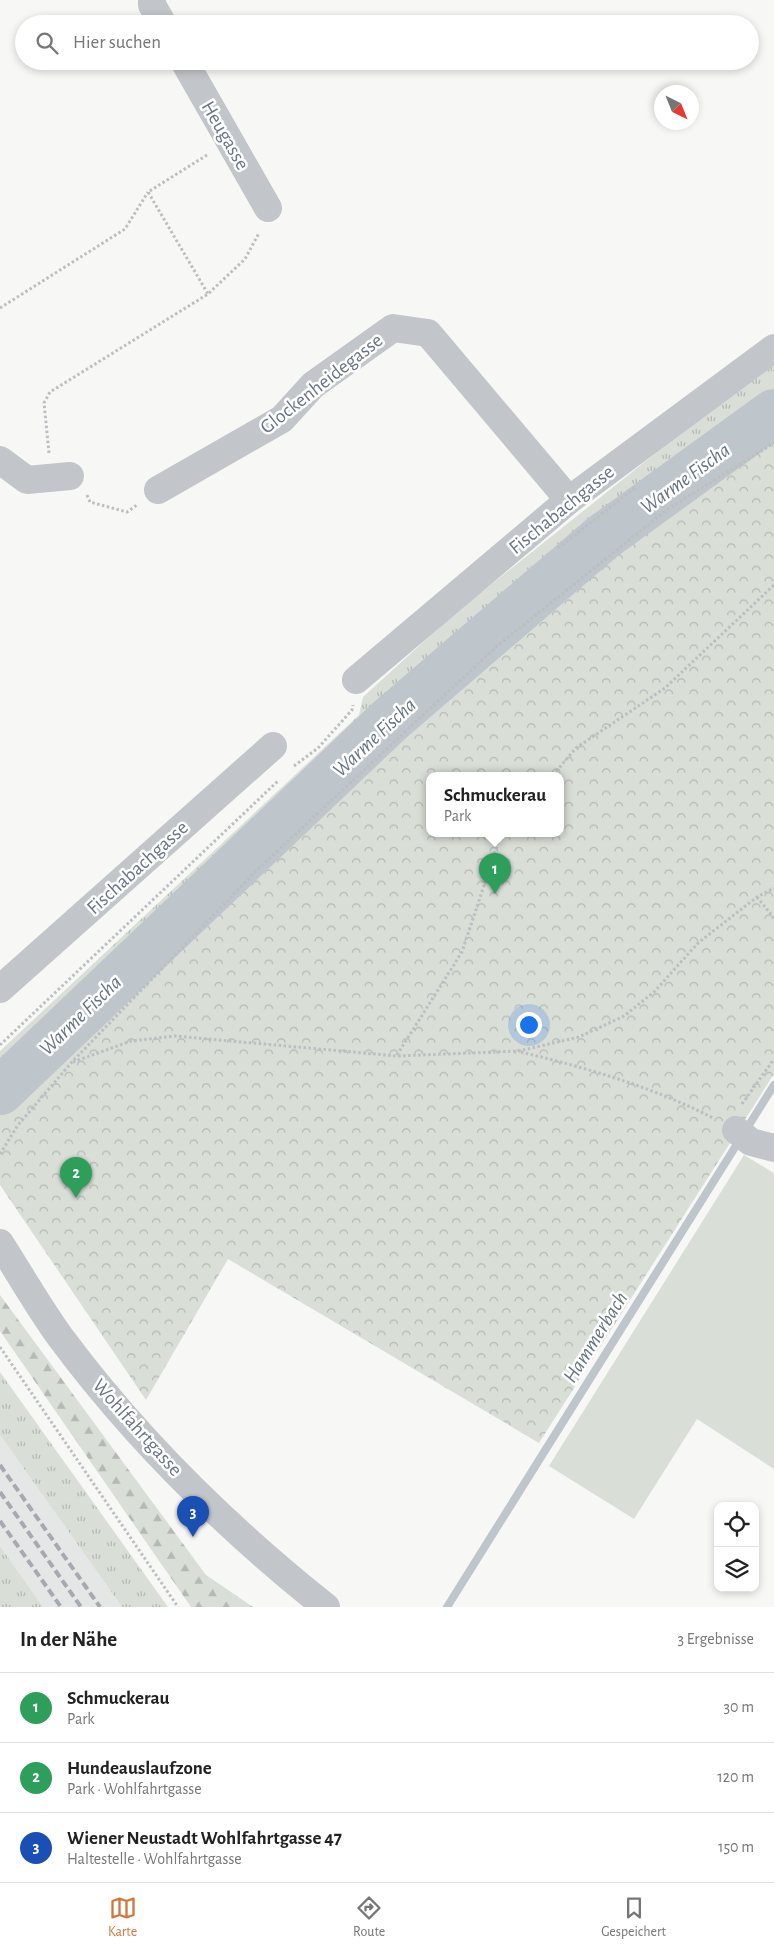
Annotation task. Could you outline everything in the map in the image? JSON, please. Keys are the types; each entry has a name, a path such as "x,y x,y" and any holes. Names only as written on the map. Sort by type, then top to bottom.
{"street":[{"path":"152,0 152,5 158,15"},
{"name":"Heugasse","path":"189,70 268,208"},
{"name":"Glockenheidegasse","path":"158,490 282,419 313,385 393,328 428,333 569,500"},
{"name":"Fischabachgasse","path":"356,680 569,500 774,348"},
{"path":"0,460 27,480 61,477"},
{"name":"Fischabachgasse","path":"0,989 273,746"},
{"name":"Wohlfahrtgasse","path":"0,1242 61,1338 135,1428 218,1513 299,1586 326,1607"}],"path":[{"path":"0,308 125,229 148,192 229,140"},
{"path":"148,192 208,294"},
{"path":"158,490 127,512 90,502 81,477 61,477 44,403 50,392 208,294 245,259 258,235 268,208"},
{"path":"0,1154 18,1125 72,1062 257,870 497,646 668,509 774,443"},
{"path":"554,551 640,484"},
{"path":"556,772 576,748 665,688 774,585"},
{"path":"287,772 318,748 352,710 356,680"},
{"path":"0,1045 280,779"},
{"path":"397,1056 462,952 500,837"},
{"path":"72,1062 131,1041 175,1036 397,1056 520,1051 578,1036 624,1016 654,992 698,943 757,897 774,888"},
{"path":"757,897 774,918"},
{"path":"520,1051 586,1068 693,1108 747,1136 774,1059"},
{"path":"0,1347 178,1607"}],"shaded area":[{"path":"0,1435 122,1607 43,1607 0,1546"}],"green space":[{"path":"774,364 774,468 570,603 0,1185 0,1051 359,715 363,697 454,614 706,413"},
{"path":"774,423 774,1074 539,1443 228,1259 146,1400 0,1185 0,1099 404,714 607,541"},
{"path":"744,1155 774,1173 774,1469 697,1419 634,1519 549,1466"},
{"path":"0,1295 206,1575 253,1607 191,1607 0,1331"},
{"path":"0,1372 168,1607 122,1607 0,1435"},
{"path":"0,1546 43,1607 0,1607"}],"waterway":[{"name":"Warme Fischa","path":"0,1091 390,720 603,537 774,413"},
{"name":"Hammerbach","path":"447,1607 774,1085"}],"railway":[{"path":"0,1465 100,1607"},
{"path":"0,1492 81,1607"},
{"path":"0,1521 61,1607"}],"place":[{"name":"Schmuckerau","path":"495,894"},
{"name":"Hundeauslaufzone","path":"76,1198"},
{"name":"Wiener Neustadt Wohlfahrtgasse 47","path":"193,1537"}]}
